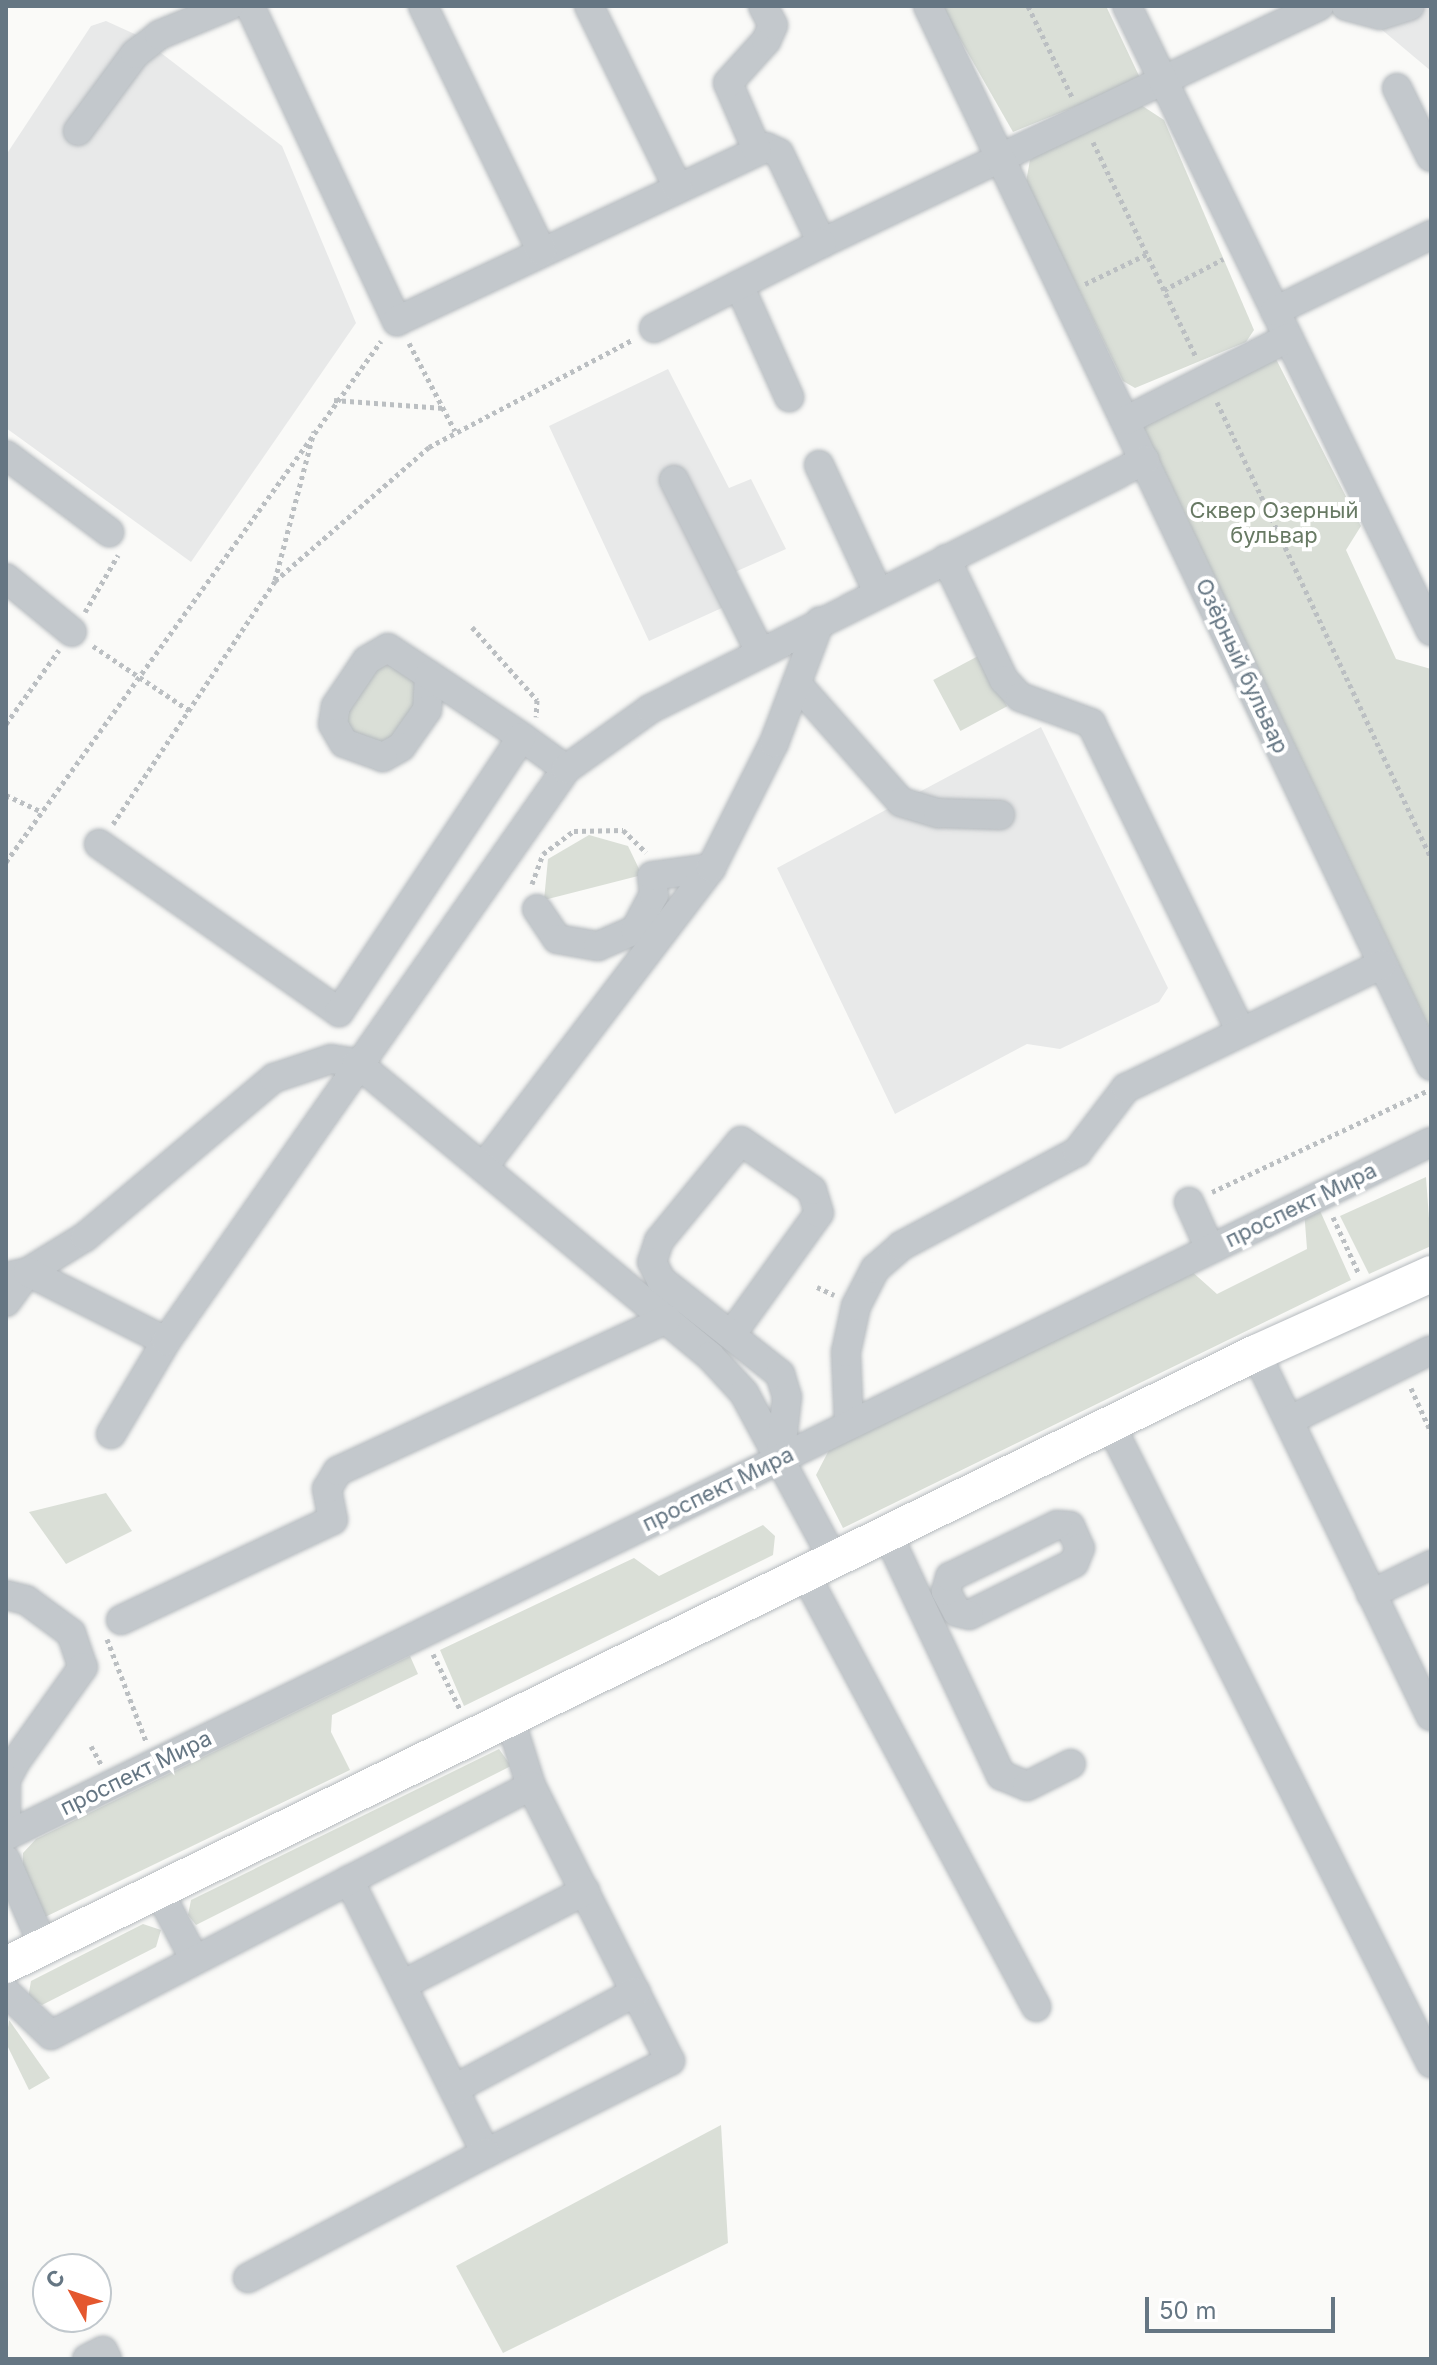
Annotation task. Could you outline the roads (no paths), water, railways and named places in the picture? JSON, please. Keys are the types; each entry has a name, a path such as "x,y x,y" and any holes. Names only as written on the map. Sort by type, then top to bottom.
{"main road":[{"path":"6,1965 157,1888 1256,1353 1431,1274"}],"street":[{"path":"78,131 135,54 159,35 229,6"},
{"path":"250,6 397,321 757,150 779,153 822,243"},
{"path":"423,6 542,252"},
{"path":"589,6 678,188"},
{"path":"757,150 728,83 740,61 766,41 773,25 763,6"},
{"name":"Озёрный бульвар","path":"928,6 1067,293 1431,1066"},
{"path":"1127,6 1431,631"},
{"path":"654,328 822,243 1164,83 1318,6"},
{"path":"1346,6 1380,15 1410,6"},
{"path":"1397,88 1431,157"},
{"path":"1275,311 1431,235"},
{"path":"739,285 789,397"},
{"path":"1127,420 1288,338"},
{"path":"6,455 109,532"},
{"path":"111,1434 166,1341 357,1063 566,769 650,709 1145,460"},
{"path":"819,465 878,592"},
{"path":"674,480 760,652"},
{"path":"946,559 1004,680 1020,697 1091,723 1241,1032"},
{"path":"6,578 72,632"},
{"path":"485,1165 711,868 797,684 820,621"},
{"path":"429,675 566,769"},
{"path":"797,684 901,802 938,813 1000,815"},
{"path":"99,844 339,1012 522,737"},
{"path":"537,909 557,939 576,947 618,941 647,913 652,876 711,868"},
{"path":"849,1425 846,1352 875,1269 901,1246 1077,1152 1126,1088 1382,964"},
{"path":"6,1302 17,1275 85,1237 274,1078 331,1059 357,1063 485,1165 667,1319 744,1393 780,1459 819,1566 1036,2007"},
{"path":"731,1335 819,1213 812,1190 741,1141 669,1229 652,1262 661,1280 780,1374 787,1397 780,1459"},
{"name":"проспект Мира","path":"6,1836 1431,1142"},
{"path":"1189,1202 1210,1249"},
{"path":"17,1275 166,1341"},
{"path":"121,1620 333,1520 327,1489 338,1471 667,1319"},
{"path":"1290,1420 1431,1350"},
{"path":"1256,1353 1431,1716"},
{"path":"1111,1426 1431,2063"},
{"path":"887,1533 1001,1775 1027,1786 1071,1764"},
{"path":"1371,1594 1431,1565"},
{"path":"6,1595 26,1600 71,1633 83,1667 6,1780 6,1822"},
{"path":"927,1620 954,1606"},
{"path":"248,2278 670,2061 531,1786 509,1716"},
{"path":"6,1992 51,2035 531,1786"},
{"path":"6,1860 43,1945"},
{"path":"349,1880 486,2153"},
{"path":"157,1888 195,1960"},
{"path":"402,1985 585,1891"},
{"path":"454,2089 636,1992"},
{"path":"87,2359 103,2351 107,2359"}],"park label":[{"name":"Сквер Озерный бульвар","path":"1274,522"}]}
